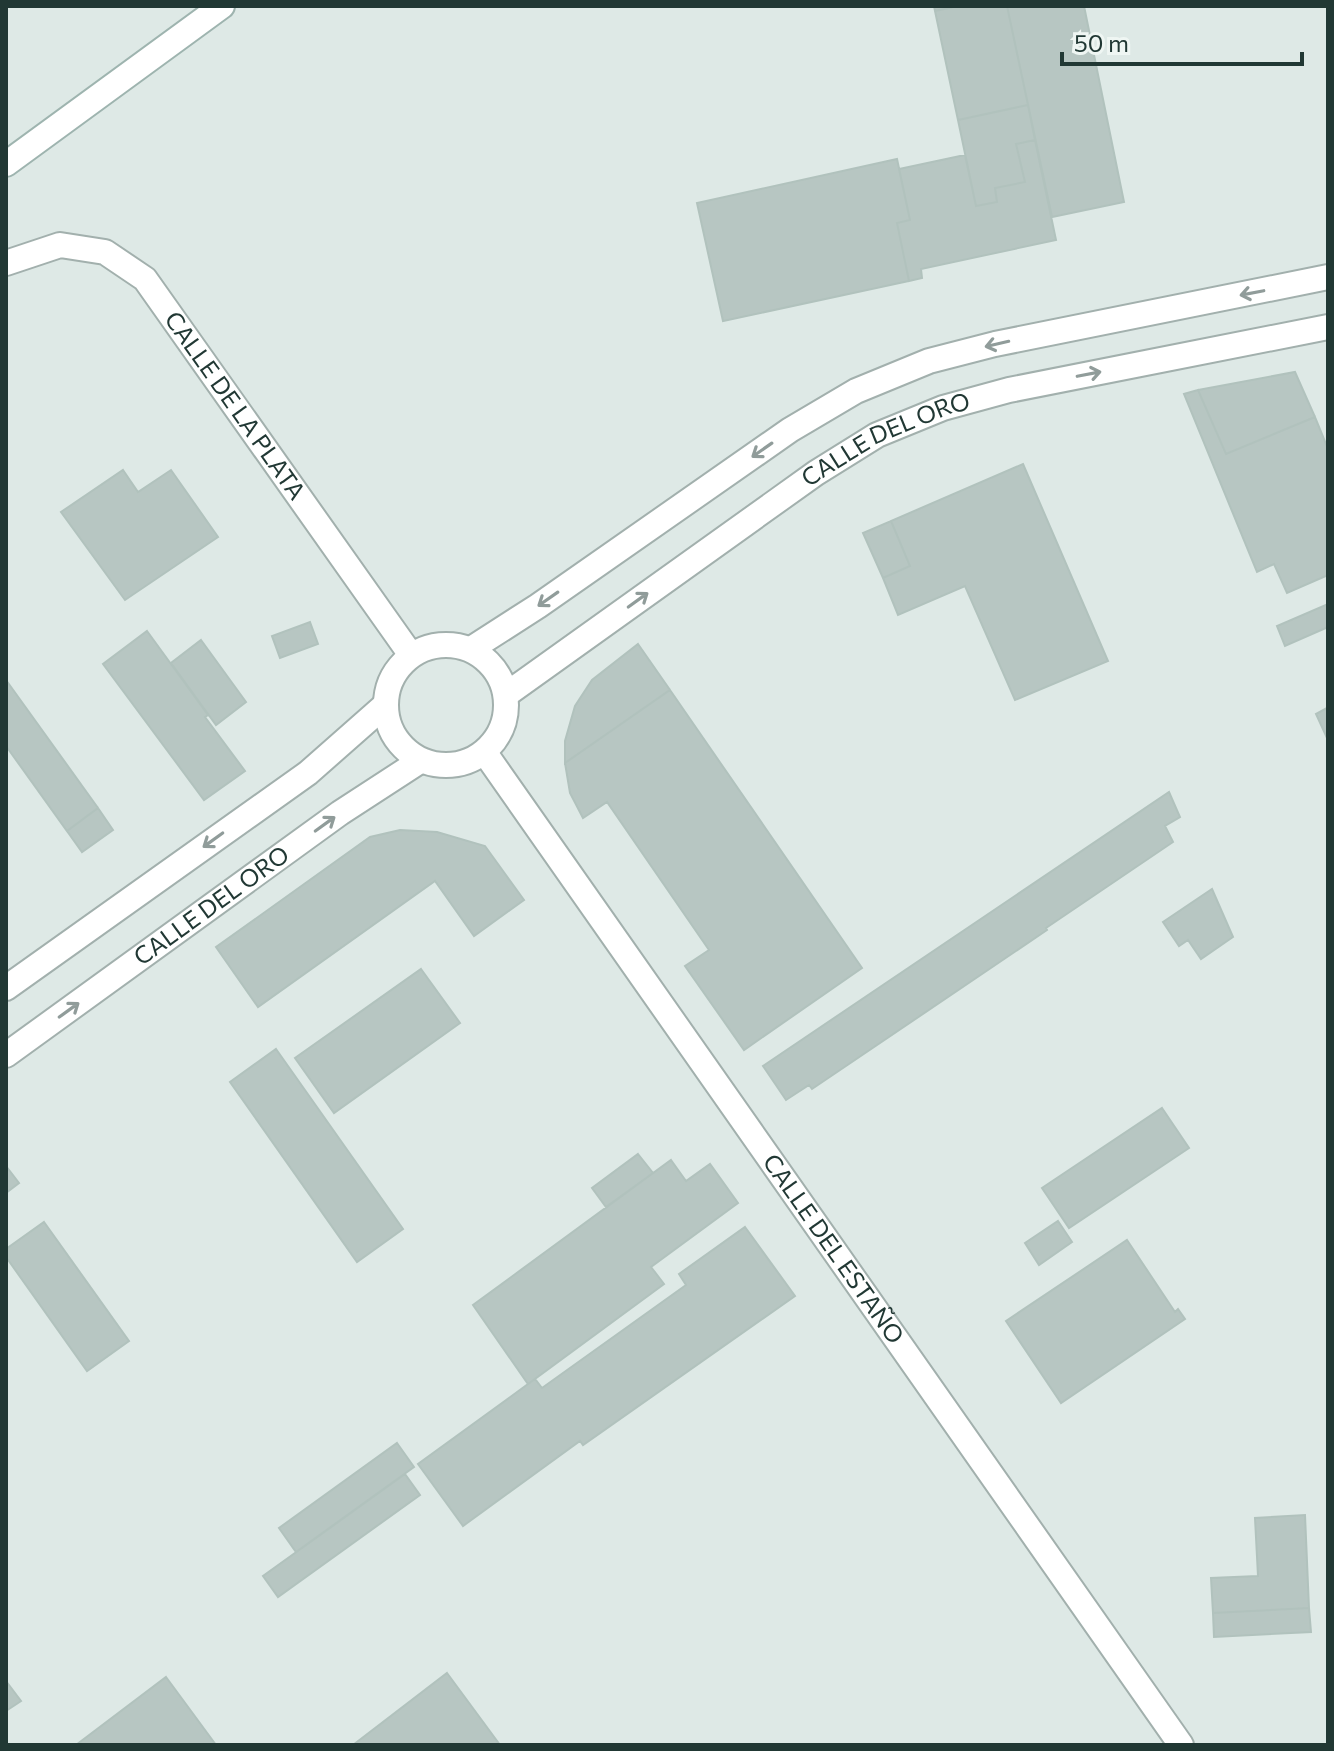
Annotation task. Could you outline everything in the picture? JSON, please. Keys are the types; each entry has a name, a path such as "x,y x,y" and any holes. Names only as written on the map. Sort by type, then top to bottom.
{"street":[{"path":"6,164 222,6"},
{"name":"CALLE DE LA PLATA","path":"6,263 60,245 105,252 145,279 411,655"},
{"path":"471,649 538,606 790,430 856,391 929,361 995,344 1328,277"},
{"name":"CALLE DEL ORO","path":"507,694 816,473 877,435 943,408 1009,390 1328,327"},
{"path":"440,644 471,649 494,667 507,694 503,726 485,753 454,766 420,761 395,739 384,706 391,678 411,655 440,644"},
{"path":"6,988 308,773 384,706"},
{"name":"CALLE DEL ESTAÑO","path":"485,753 1181,1745"},
{"name":"CALLE DEL ORO","path":"6,1055 340,813 420,761"}],"building":[{"path":"934,6 958,6 935,11"},
{"path":"958,6 1007,6 1028,105 958,120 935,11"},
{"path":"1007,6 1084,6 1124,202 1052,217"},
{"path":"1028,105 1035,140 1016,144 1025,182 995,188 997,202 976,206 958,120"},
{"path":"1035,140 1056,240 921,269 922,278 909,281 897,223 910,220 899,169 965,155 976,206 997,202 995,188 1025,182 1016,144"},
{"path":"897,159 910,220 897,223 909,281 723,321 697,203"},
{"path":"1295,372 1315,417 1226,454 1198,390"},
{"path":"1198,390 1226,454 1315,417 1328,449 1328,575 1287,593 1274,564 1257,572 1184,394"},
{"path":"1023,464 1108,661 1015,700 965,586 898,615 883,578 910,566 891,521"},
{"path":"123,470 138,492 171,470 218,537 125,600 61,512"},
{"path":"891,521 910,566 883,578 863,533"},
{"path":"1328,604 1328,627 1285,646 1277,626"},
{"path":"310,622 318,644 280,658 272,636"},
{"path":"147,631 245,771 204,800 103,664"},
{"path":"201,640 246,702 216,725 171,663"},
{"path":"638,644 670,690 565,763 565,741 575,706 592,680"},
{"path":"6,680 98,808 67,831 6,746"},
{"path":"670,690 862,968 744,1050 685,966 709,950 607,802 583,818 570,793 565,763"},
{"path":"1327,708 1328,737 1327,738 1316,714"},
{"path":"1169,792 1180,817 1165,826 1173,842 812,1089 809,1085 786,1100 763,1066"},
{"path":"98,808 113,830 82,852 67,831"},
{"path":"400,830 437,832 485,846 524,900 474,936 435,881 258,1007 216,947 370,837"},
{"path":"1212,889 1233,937 1201,959 1188,940 1179,946 1163,922"},
{"path":"421,969 460,1023 334,1113 295,1058"},
{"path":"276,1049 403,1229 357,1262 230,1082"},
{"path":"1162,1108 1189,1148 1069,1228 1042,1188"},
{"path":"638,1154 653,1173 606,1207 592,1188"},
{"path":"671,1160 686,1181 710,1164 738,1203 651,1267 664,1284 528,1384 473,1305"},
{"path":"6,1166 19,1183 6,1193"},
{"path":"1058,1221 1072,1242 1039,1265 1025,1243"},
{"path":"44,1222 129,1341 87,1371 6,1257 6,1249"},
{"path":"745,1227 795,1296 583,1445 580,1441 463,1526 418,1464 535,1379 542,1388 686,1285 679,1274"},
{"path":"1127,1240 1175,1312 1178,1309 1185,1319 1061,1403 1006,1321"},
{"path":"397,1443 414,1467 296,1552 279,1528"},
{"path":"405,1474 420,1495 278,1597 263,1576"},
{"path":"1305,1515 1309,1608 1213,1613 1211,1578 1258,1576 1255,1518"},
{"path":"1309,1608 1311,1632 1214,1637 1213,1613"},
{"path":"447,1673 500,1745 353,1745"},
{"path":"166,1677 216,1745 76,1745"},
{"path":"6,1681 21,1701 6,1711"}]}
